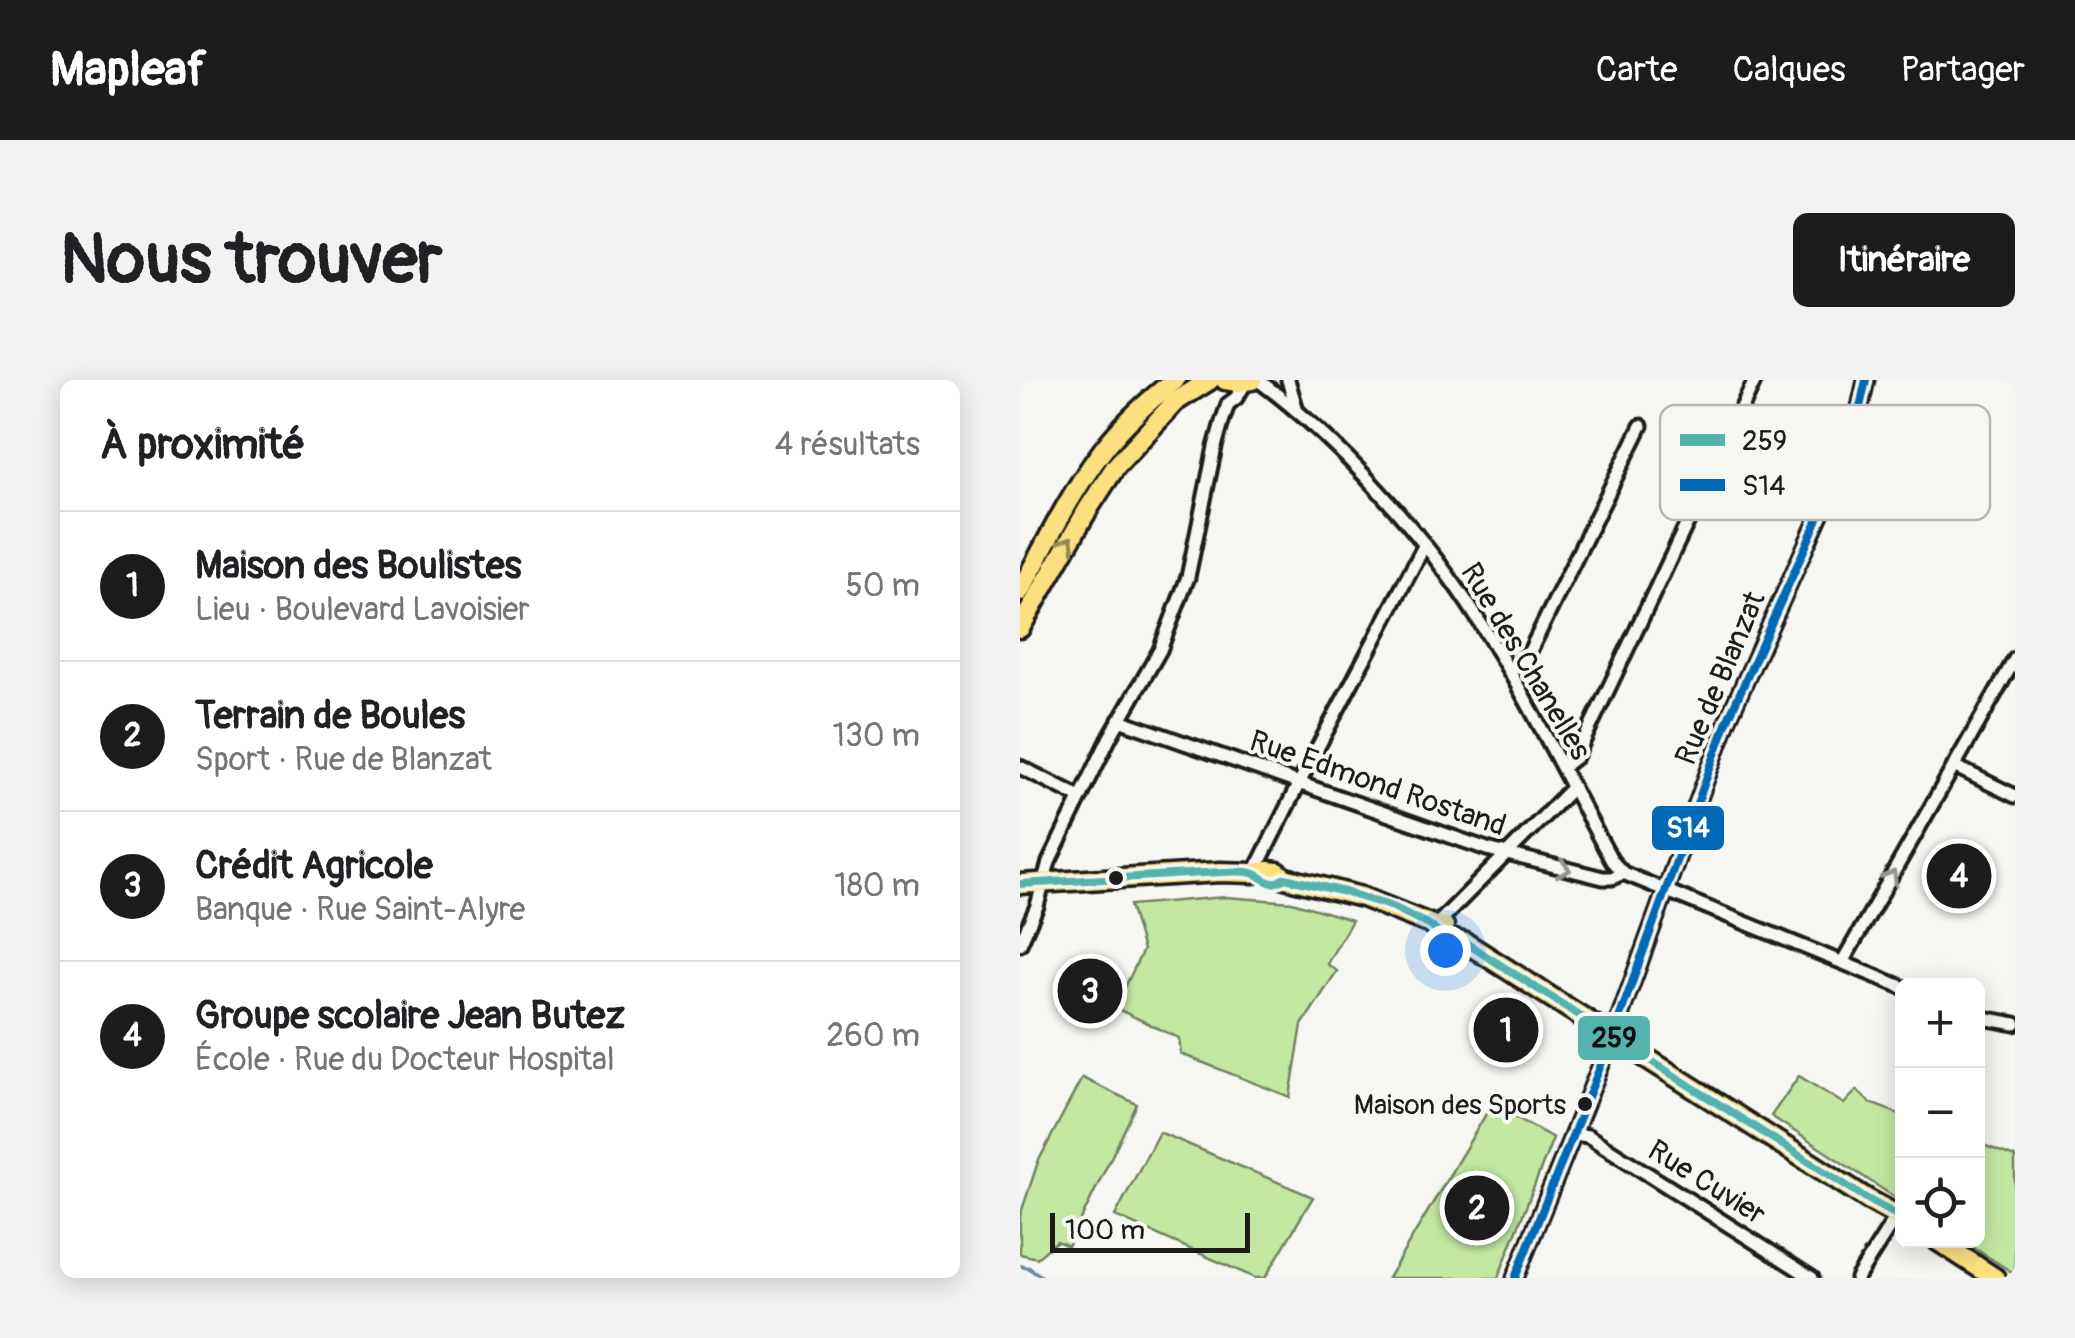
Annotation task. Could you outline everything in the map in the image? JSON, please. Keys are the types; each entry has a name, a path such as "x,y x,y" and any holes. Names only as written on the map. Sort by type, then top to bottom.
{"main road":[{"path":"1020,591 1103,450 1174,380"},
{"path":"1020,628 1116,466 1175,402 1210,380"},
{"path":"1225,380 1252,380"},
{"path":"1020,884 1268,871 1362,897 1435,926 1442,937 1466,943 1895,1213"},
{"path":"1950,1248 1995,1278"}],"street":[{"path":"1020,944 1037,906 1049,862 1160,650 1188,577 1228,404 1225,380"},
{"name":"Rue des Chanelles","path":"1252,380 1297,411 1359,472 1424,546 1477,617 1510,671 1612,861 1623,873"},
{"path":"1228,404 1252,380"},
{"name":"Rue des Chanelles","path":"1288,380 1297,411"},
{"path":"1743,405 1755,380"},
{"name":"Rue de Blanzat","path":"1860,405 1866,380"},
{"path":"1510,671 1530,654 1641,426"},
{"path":"1562,767 1576,757 1689,520"},
{"name":"Rue de Blanzat","path":"1516,1278 1613,1035 1731,713 1817,520"},
{"path":"1254,873 1424,546"},
{"path":"1843,962 2015,659"},
{"name":"Rue Edmond Rostand","path":"1120,720 1506,854 1603,878 1623,873"},
{"path":"1954,766 2015,796"},
{"path":"1020,767 1080,797"},
{"path":"1435,926 1573,787"},
{"path":"1623,873 1895,983"},
{"path":"1985,1018 2015,1024"},
{"name":"Rue Cuvier","path":"1574,1134 1588,1136 1812,1278"},
{"path":"1858,1278 1895,1223"}],"green space":[{"path":"1225,897 1292,902 1352,920 1327,964 1337,971 1302,1025 1290,1097 1181,1054 1179,1038 1115,1008 1143,950 1130,905"},
{"path":"1799,1076 1844,1104 1857,1090 1870,1103 1895,1112 1895,1197 1771,1116"},
{"path":"1082,1078 1137,1104 1068,1246 1057,1241 1037,1258 1020,1254 1020,1216 1038,1162"},
{"path":"1492,1104 1553,1138 1498,1278 1388,1278"},
{"path":"1159,1132 1313,1197 1265,1278 1255,1278 1115,1216"},
{"path":"1985,1146 2015,1157 2015,1274 1974,1248 1985,1248"}],"waterway":[{"path":"1020,1266 1043,1278"}],"transit line":[{"name":"S14","path":"1860,405 1866,380"},
{"name":"S14","path":"1515,1278 1613,1035 1726,724 1817,520"},
{"name":"259","path":"1020,884 1243,872 1272,883 1285,878 1393,907 1431,926 1442,937 1466,943 1895,1214"}],"place":[{"name":"Groupe scolaire Jean Butez","path":"1959,876"},
{"name":"Crédit Agricole","path":"1090,991"},
{"name":"Maison des Boulistes","path":"1506,1030"},
{"name":"Maison des Sports","path":"1585,1104"},
{"name":"Terrain de Boules","path":"1477,1208"}]}
